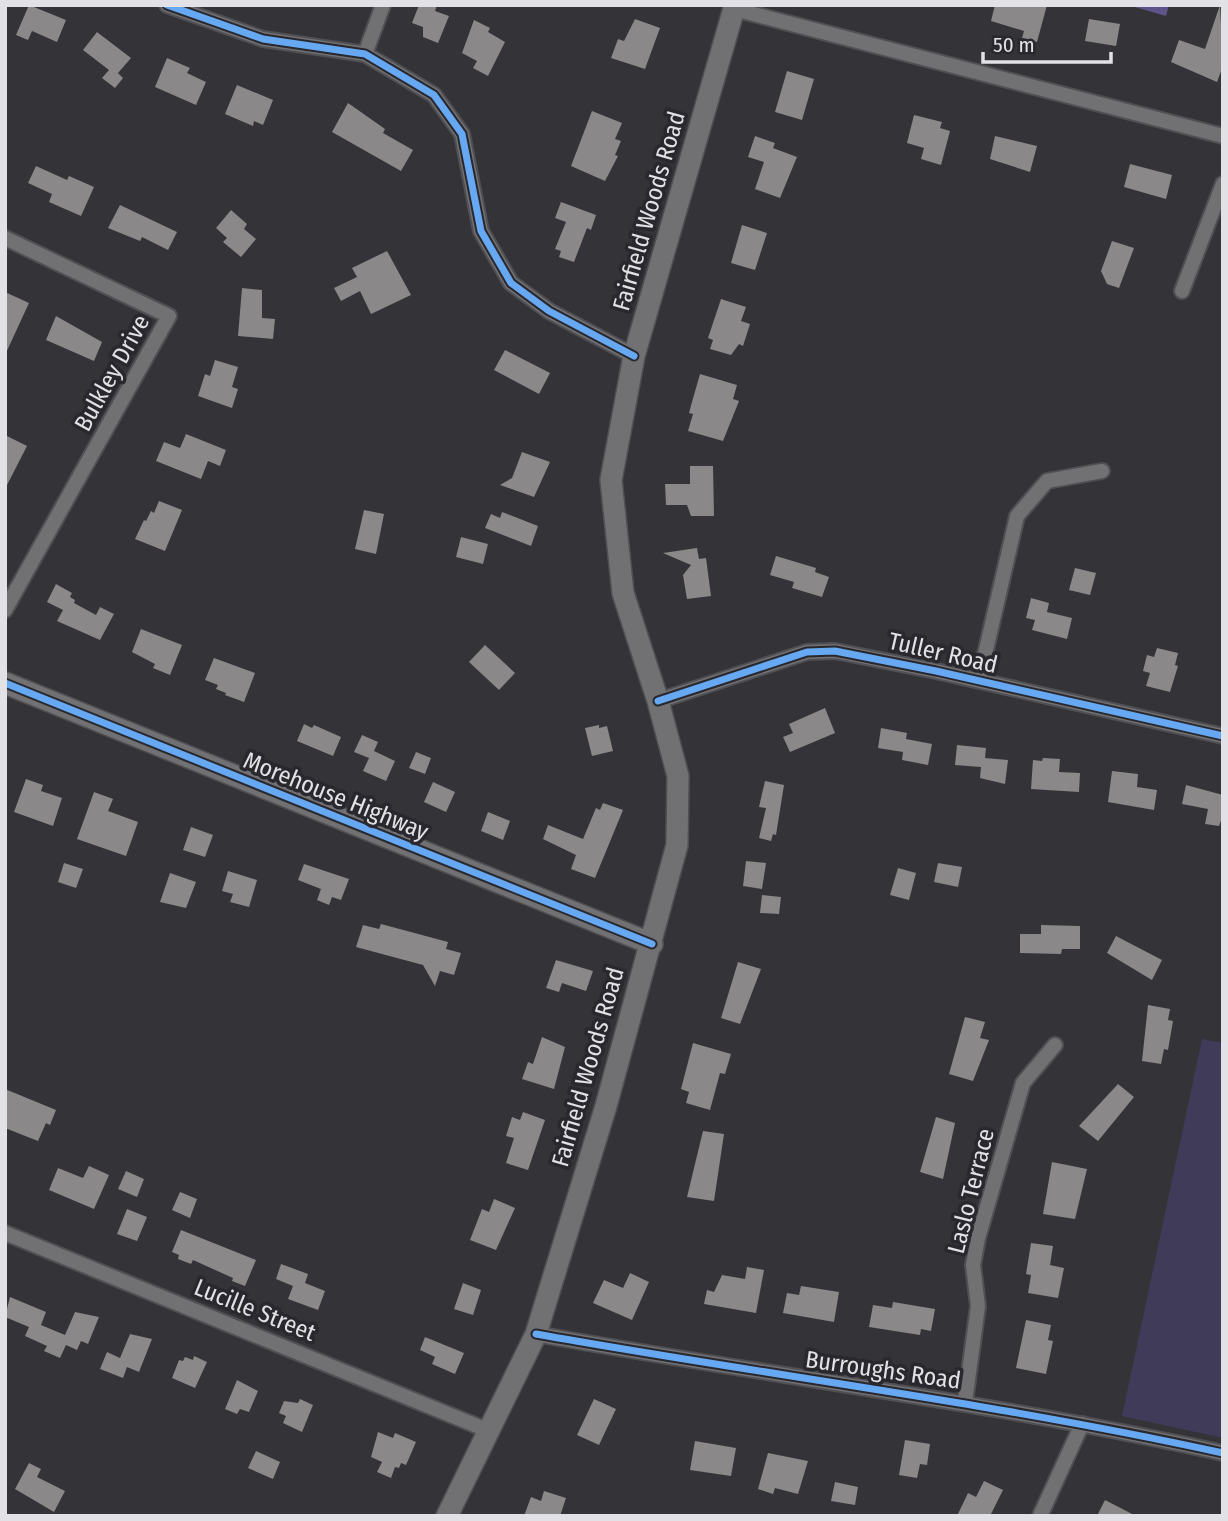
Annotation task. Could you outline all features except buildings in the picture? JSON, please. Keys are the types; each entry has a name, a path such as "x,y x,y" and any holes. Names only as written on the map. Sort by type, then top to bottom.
{"main road":[{"name":"Fairfield Woods Road","path":"447,1516 536,1334 652,944 677,845 678,776 658,701 623,593 611,481 634,356 734,7"},
{"name":"Morehouse Highway","path":"5,683 652,944"}],"street":[{"path":"167,5 263,39 365,54 434,95 462,134 481,231 511,283 550,311 634,356"},
{"path":"365,54 383,5"},
{"path":"734,7 1223,136"},
{"path":"1182,291 1223,184"},
{"name":"Bulkley Drive","path":"5,238 169,316 5,610"},
{"path":"979,680 1017,516 1047,481 1072,474 1102,471"},
{"name":"Tuller Road","path":"658,701 807,652 835,651 870,656 1223,736"},
{"name":"Laslo Terrace","path":"965,1402 978,1306 974,1265 978,1238 1023,1083 1055,1045"},
{"name":"Lucille Street","path":"5,1233 487,1430"},
{"name":"Burroughs Road","path":"536,1334 687,1361 965,1402 1223,1453"},
{"path":"1040,1516 1082,1424"}],"shaded area":[{"path":"1128,5 1169,5 1166,16"},
{"path":"1202,1039 1223,1043 1223,1438 1122,1416"}],"cycle path":[{"path":"167,5 263,39 365,54 434,95 462,134 481,231 511,283 549,311 634,356"},
{"path":"658,701 807,652 835,651 1223,736"},
{"path":"5,683 652,944"},
{"path":"536,1334 966,1404 1223,1453"}]}
